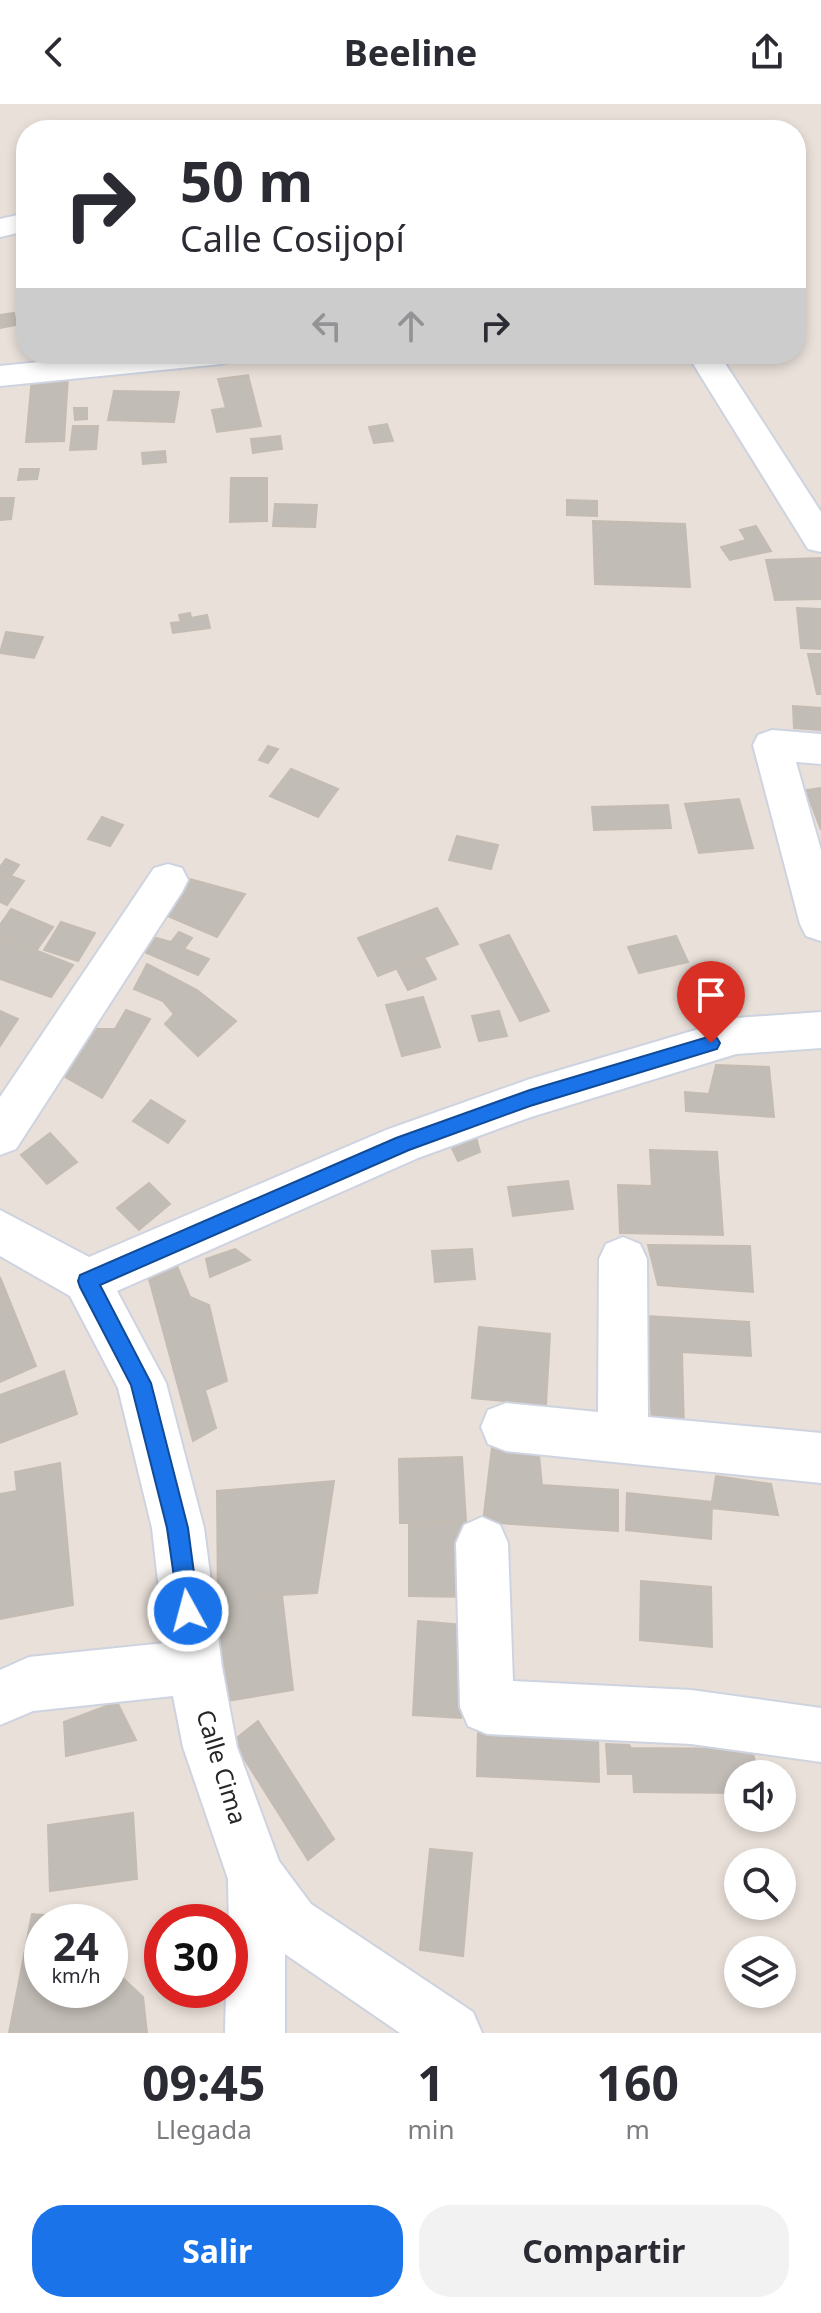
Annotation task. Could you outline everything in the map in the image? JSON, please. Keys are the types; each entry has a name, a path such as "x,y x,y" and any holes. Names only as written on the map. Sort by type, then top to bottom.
{"street":[{"path":"0,376 121,364"},
{"path":"709,364 821,540"},
{"path":"821,749 772,745 821,924"},
{"path":"0,1135 168,880"},
{"path":"0,1231 87,1281 402,1144 530,1098 736,1036 821,1030"},
{"path":"623,1259 623,1438"},
{"name":"Calle Cima","path":"87,1281 141,1383 178,1528 195,1667 210,1747 257,1879 291,1924 452,2033"},
{"path":"506,1427 821,1458"},
{"path":"482,1543 487,1707 691,1717 821,1735"},
{"path":"0,1698 29,1684 195,1667"},
{"path":"255,2033 257,1879"}],"building":[{"path":"14,313 16,325 0,328 0,315"},
{"path":"248,375 261,426 217,432 212,410 226,408 218,379"},
{"path":"68,376 64,441 26,442 32,377"},
{"path":"114,391 179,392 174,422 108,420"},
{"path":"74,408 87,408 87,419 75,420"},
{"path":"387,424 393,441 374,443 369,427"},
{"path":"73,426 98,426 96,449 70,450"},
{"path":"280,436 282,449 253,453 251,439"},
{"path":"165,451 166,462 143,464 142,453"},
{"path":"20,469 39,469 37,479 18,480"},
{"path":"231,478 267,478 267,521 230,522"},
{"path":"0,498 14,498 11,519 0,520"},
{"path":"567,500 597,501 597,516 567,515"},
{"path":"275,504 317,505 315,527 273,526"},
{"path":"593,521 685,524 690,587 595,584"},
{"path":"756,526 771,551 730,560 721,547 746,540 740,530"},
{"path":"821,558 821,599 775,600 766,560"},
{"path":"797,608 821,609 821,649 801,648"},
{"path":"190,613 191,618 207,615 210,628 173,633 171,623 181,622 179,615"},
{"path":"6,632 43,637 34,658 0,653"},
{"path":"808,654 821,654 821,694 817,694"},
{"path":"793,706 821,708 821,730 794,728"},
{"path":"268,746 278,749 268,763 259,760"},
{"path":"291,769 338,789 318,817 270,796"},
{"path":"821,788 821,830 806,790"},
{"path":"739,799 753,848 699,853 685,804"},
{"path":"668,805 671,828 594,830 592,807"},
{"path":"102,817 123,825 110,846 88,839"},
{"path":"457,836 498,845 491,869 449,860"},
{"path":"6,859 19,865 11,876 24,881 7,905 0,902 0,867"},
{"path":"186,878 245,894 217,937 163,914"},
{"path":"437,908 458,944 378,976 358,938"},
{"path":"11,909 53,927 36,951 0,936 0,925"},
{"path":"61,922 95,933 78,961 44,950"},
{"path":"179,932 192,938 184,949 209,959 198,975 140,950 149,936 171,942"},
{"path":"509,935 549,1011 520,1021 480,945"},
{"path":"0,936 73,965 51,997 0,979"},
{"path":"676,936 688,962 639,973 628,947"},
{"path":"425,959 436,979 408,990 397,969"},
{"path":"147,964 197,990 236,1021 198,1056 165,1024 174,1014 163,1001 134,989"},
{"path":"423,997 440,1047 402,1056 386,1005"},
{"path":"126,1010 150,1019 102,1098 58,1073 87,1029 115,1029"},
{"path":"0,1011 18,1019 0,1046"},
{"path":"499,1011 507,1036 479,1041 472,1016"},
{"path":"716,1065 769,1067 774,1117 686,1111 685,1092 709,1094"},
{"path":"151,1100 185,1121 168,1143 133,1121"},
{"path":"50,1133 77,1162 47,1184 21,1155"},
{"path":"476,1137 480,1152 458,1161 449,1142"},
{"path":"650,1150 717,1152 723,1235 620,1233 618,1185 652,1186"},
{"path":"568,1181 573,1209 513,1216 508,1187"},
{"path":"149,1183 170,1204 139,1230 117,1208"},
{"path":"648,1245 750,1246 753,1292 658,1285"},
{"path":"235,1249 250,1260 210,1277 206,1259"},
{"path":"472,1249 475,1279 435,1282 432,1251"},
{"path":"177,1266 190,1297 209,1305 227,1381 205,1390 216,1428 193,1441 149,1279"},
{"path":"0,1277 36,1366 0,1382"},
{"path":"646,1316 749,1322 751,1356 682,1352 684,1432 652,1424"},
{"path":"479,1327 550,1334 546,1405 472,1398"},
{"path":"64,1371 77,1414 0,1443 0,1395"},
{"path":"492,1447 539,1455 542,1485 618,1490 618,1531 483,1522"},
{"path":"462,1457 466,1521 400,1523 399,1459"},
{"path":"60,1463 73,1605 0,1619 0,1494 17,1491 15,1472"},
{"path":"716,1476 771,1484 778,1515 711,1508"},
{"path":"334,1481 317,1593 282,1595 276,1486"},
{"path":"276,1486 282,1595 218,1605 217,1491"},
{"path":"627,1493 712,1502 711,1539 626,1530"},
{"path":"466,1521 469,1597 409,1596 409,1523"},
{"path":"641,1581 711,1587 712,1647 640,1640"},
{"path":"282,1595 293,1690 227,1701 218,1605"},
{"path":"418,1621 464,1625 461,1718 413,1715"},
{"path":"117,1702 136,1740 66,1756 64,1722"},
{"path":"258,1721 334,1839 308,1860 233,1741"},
{"path":"478,1731 598,1737 599,1782 477,1776"},
{"path":"606,1744 629,1745 631,1748 752,1749 755,1760 724,1760 724,1793 634,1792 633,1774 608,1774"},
{"path":"133,1813 137,1879 50,1891 48,1825"},
{"path":"430,1849 472,1853 463,1956 420,1950"},
{"path":"24,1955 24,2008 128,2008 128,1983 143,1997 147,2033 9,2033"}],"route":[{"path":"188,1611 178,1528 141,1383 87,1281 402,1144 530,1098 711,1043"}]}
